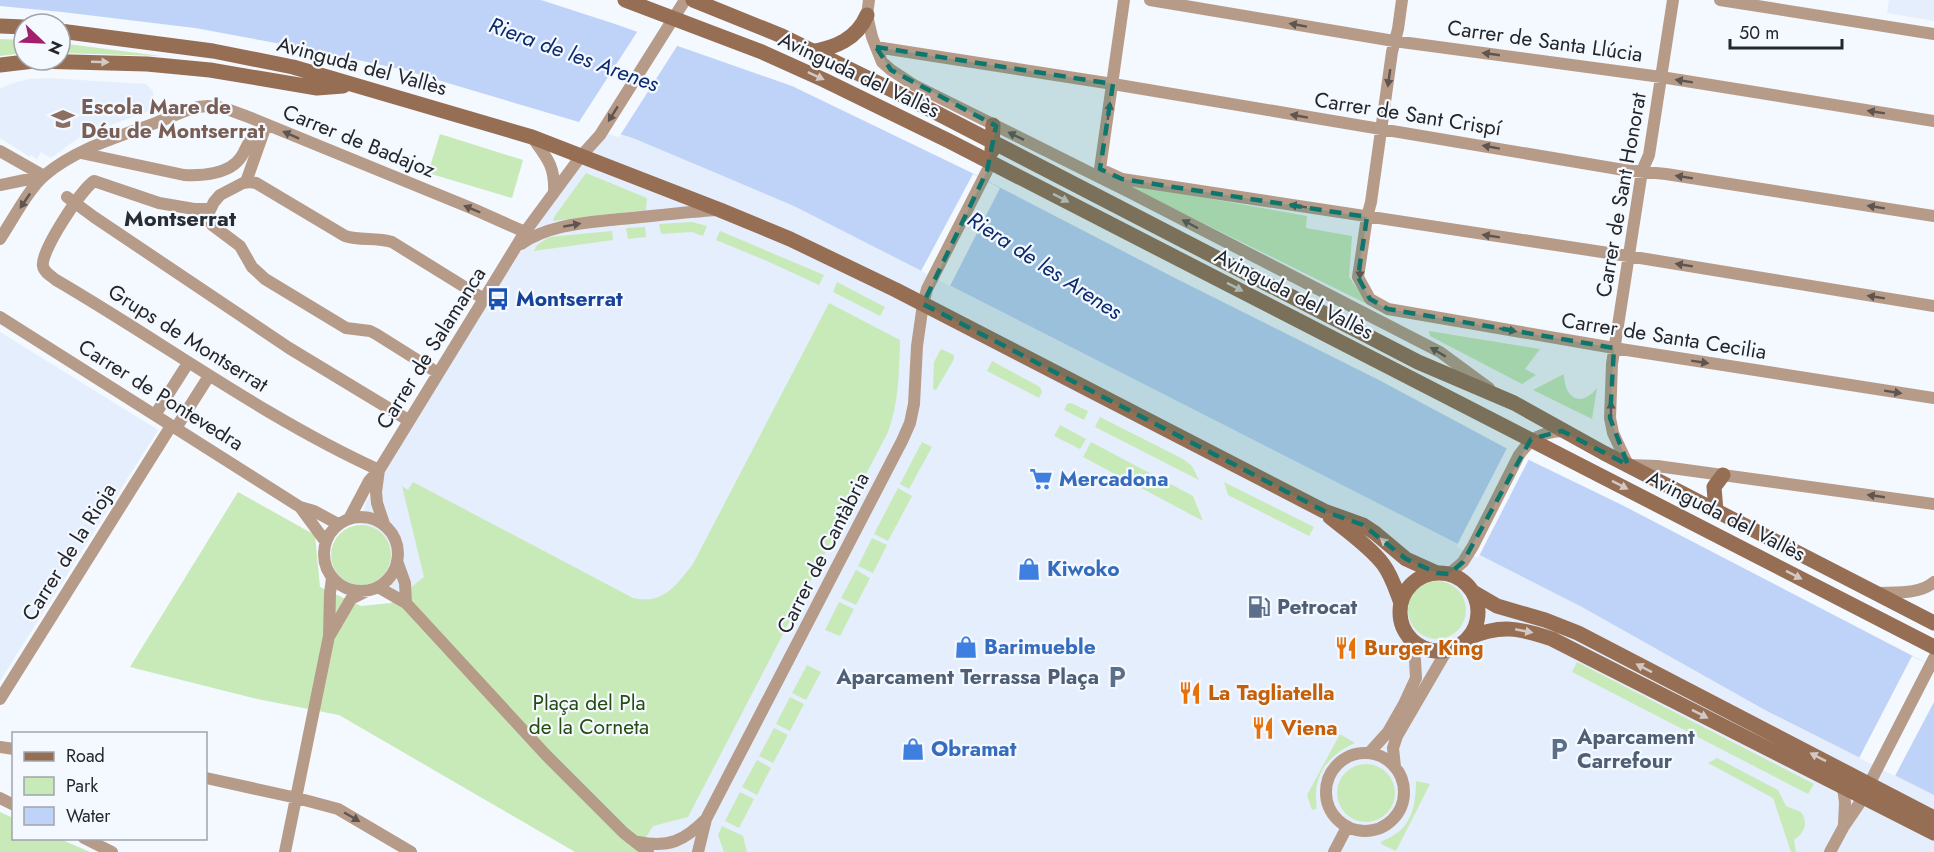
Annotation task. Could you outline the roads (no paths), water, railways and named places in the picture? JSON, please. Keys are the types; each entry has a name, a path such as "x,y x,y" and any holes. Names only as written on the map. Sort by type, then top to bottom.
{"main road":[{"name":"Avinguda del Vallès","path":"625,0 670,23 762,52 825,80 989,166 1531,439 1934,655"},
{"name":"Avinguda del Vallès","path":"693,0 782,36 814,52 1418,362 1503,398 1656,480 1934,622"},
{"path":"762,52 792,54 826,49 850,38 863,23 868,7"},
{"name":"Avinguda del Vallès","path":"72,33 213,51 292,67 532,137 720,210 925,296 1324,511 1363,525 1406,559 1443,573"},
{"path":"0,65 34,61 147,64 210,70 317,88 354,85"},
{"path":"989,166 993,125"},
{"path":"1716,511 1714,487 1723,475"},
{"name":"Avinguda del Vallès","path":"1324,511 1373,553 1384,566 1393,580 1401,603"},
{"path":"1934,818 1870,784 1578,633 1545,620 1497,606 1473,592 1462,581 1443,573 1418,579 1412,584 1401,603 1399,615 1401,624 1407,635 1421,647 1431,651 1447,650 1486,630 1510,629 1552,639 1843,787 1870,784 1934,833"},
{"path":"1468,638 1477,618 1478,608 1473,592"}],"street":[{"name":"Carrer de Salamanca","path":"350,518 369,481 379,470 525,232 581,156 600,135 685,0"},
{"path":"1124,0 1100,169 1122,178 1934,306"},
{"name":"Carrer de Santa Llúcia","path":"1150,0 1394,41 1661,77 1934,121"},
{"path":"1367,217 1402,0"},
{"name":"Carrer de Sant Honorat","path":"1628,465 1613,433 1610,418 1612,364 1642,171 1649,154 1673,0"},
{"path":"1720,0 1934,34"},
{"name":"Avinguda del Vallès","path":"868,7 872,37 882,62 914,85 1440,352 1503,398"},
{"name":"Carrer de Sant Crispí","path":"876,47 1113,84 1624,170 1934,216"},
{"name":"Carrer de Badajoz","path":"0,239 44,176 102,143 198,107 209,106 227,109 264,130 490,216 525,232"},
{"path":"81,153 173,173 201,175 233,165 242,156 250,139 264,130"},
{"path":"246,182 264,130"},
{"path":"532,137 549,161 555,177 554,191"},
{"path":"0,151 44,176"},
{"name":"Carrer de Cantàbria","path":"698,852 706,819 910,423 914,404 917,346 925,296 989,166"},
{"path":"0,185 44,176"},
{"name":"Grups de Montserrat","path":"210,209 194,209 159,203 93,181 71,200 49,246 43,267 47,273 209,376 340,452 379,470"},
{"path":"438,373 376,334 346,328 265,279 252,267 240,246 212,225 208,219 210,209 220,195 246,182 256,183 345,236 358,239 384,239 392,242 484,299"},
{"path":"71,200 289,348 408,420"},
{"name":"Carrer de Salamanca","path":"518,246 544,231 573,225 720,210"},
{"name":"Carrer de Santa Cecilia","path":"1367,217 1358,277 1370,299 1388,309 1614,348 1934,398"},
{"name":"Carrer de Pontevedra","path":"0,317 300,507 314,511 338,524"},
{"path":"155,415 188,363"},
{"name":"Carrer de la Rioja","path":"0,699 209,376"},
{"path":"1443,573 1463,561 1468,555 1519,455 1531,439 1547,432 1562,431"},
{"path":"1628,465 1657,466 1934,504"},
{"name":"Carrer de Salamanca","path":"379,470 376,492 384,524"},
{"name":"Carrer de Pontevedra","path":"300,507 326,541"},
{"path":"329,636 351,600 374,588 387,580 394,571 397,561 397,544 390,530 374,519 362,516 350,518 330,531 323,550 327,570 332,578 349,589 374,588 406,603 546,755 648,852"},
{"path":"397,561 405,583 406,603"},
{"path":"285,852 329,636 332,578"},
{"path":"1876,593 1920,590 1934,582"},
{"path":"1369,753 1388,732 1416,678 1415,660 1407,635"},
{"path":"1395,767 1393,748 1397,735 1447,650"},
{"path":"1830,852 1870,784 1934,655"},
{"path":"1369,753 1388,760 1395,767 1404,786 1404,798 1401,810 1394,819 1384,827 1372,831 1360,831 1347,827 1338,820 1327,800 1329,777 1336,767 1345,759 1356,754 1369,753"},
{"path":"207,778 338,809 411,852"},
{"path":"1843,787 1844,826"},
{"name":"Carrer de Cantàbria","path":"634,841 654,845 674,842 685,838 706,819"},
{"path":"1334,852 1347,827"},
{"path":"88,840 112,852"}],"water":[{"name":"Riera de les Arenes","path":"0,0 541,0 792,86 968,171 1379,380 1519,455 1622,505 1934,667 1934,795 1765,710 1582,607 794,206 633,138 404,70 303,48 195,28 72,12 0,6"}],"place":[{"name":"Escola Mare de Déu de Montserrat","path":"63,119"},
{"name":"Montserrat","path":"498,299"},
{"name":"Mercadona","path":"1041,479"},
{"name":"Kiwoko","path":"1029,569"},
{"name":"Petrocat","path":"1259,607"},
{"name":"Barimueble","path":"966,647"},
{"name":"Burger King","path":"1346,648"},
{"name":"Aparcament Terrassa Plaça","path":"1117,677"},
{"name":"La Tagliatella","path":"1190,693"},
{"name":"Viena","path":"1263,728"},
{"name":"Obramat","path":"913,749"},
{"name":"Aparcament Carrefour","path":"1559,749"}],"district":[{"name":"Montserrat","path":"180,218"}],"park label":[{"name":"Plaça del Pla de la Corneta","path":"589,715"}]}
